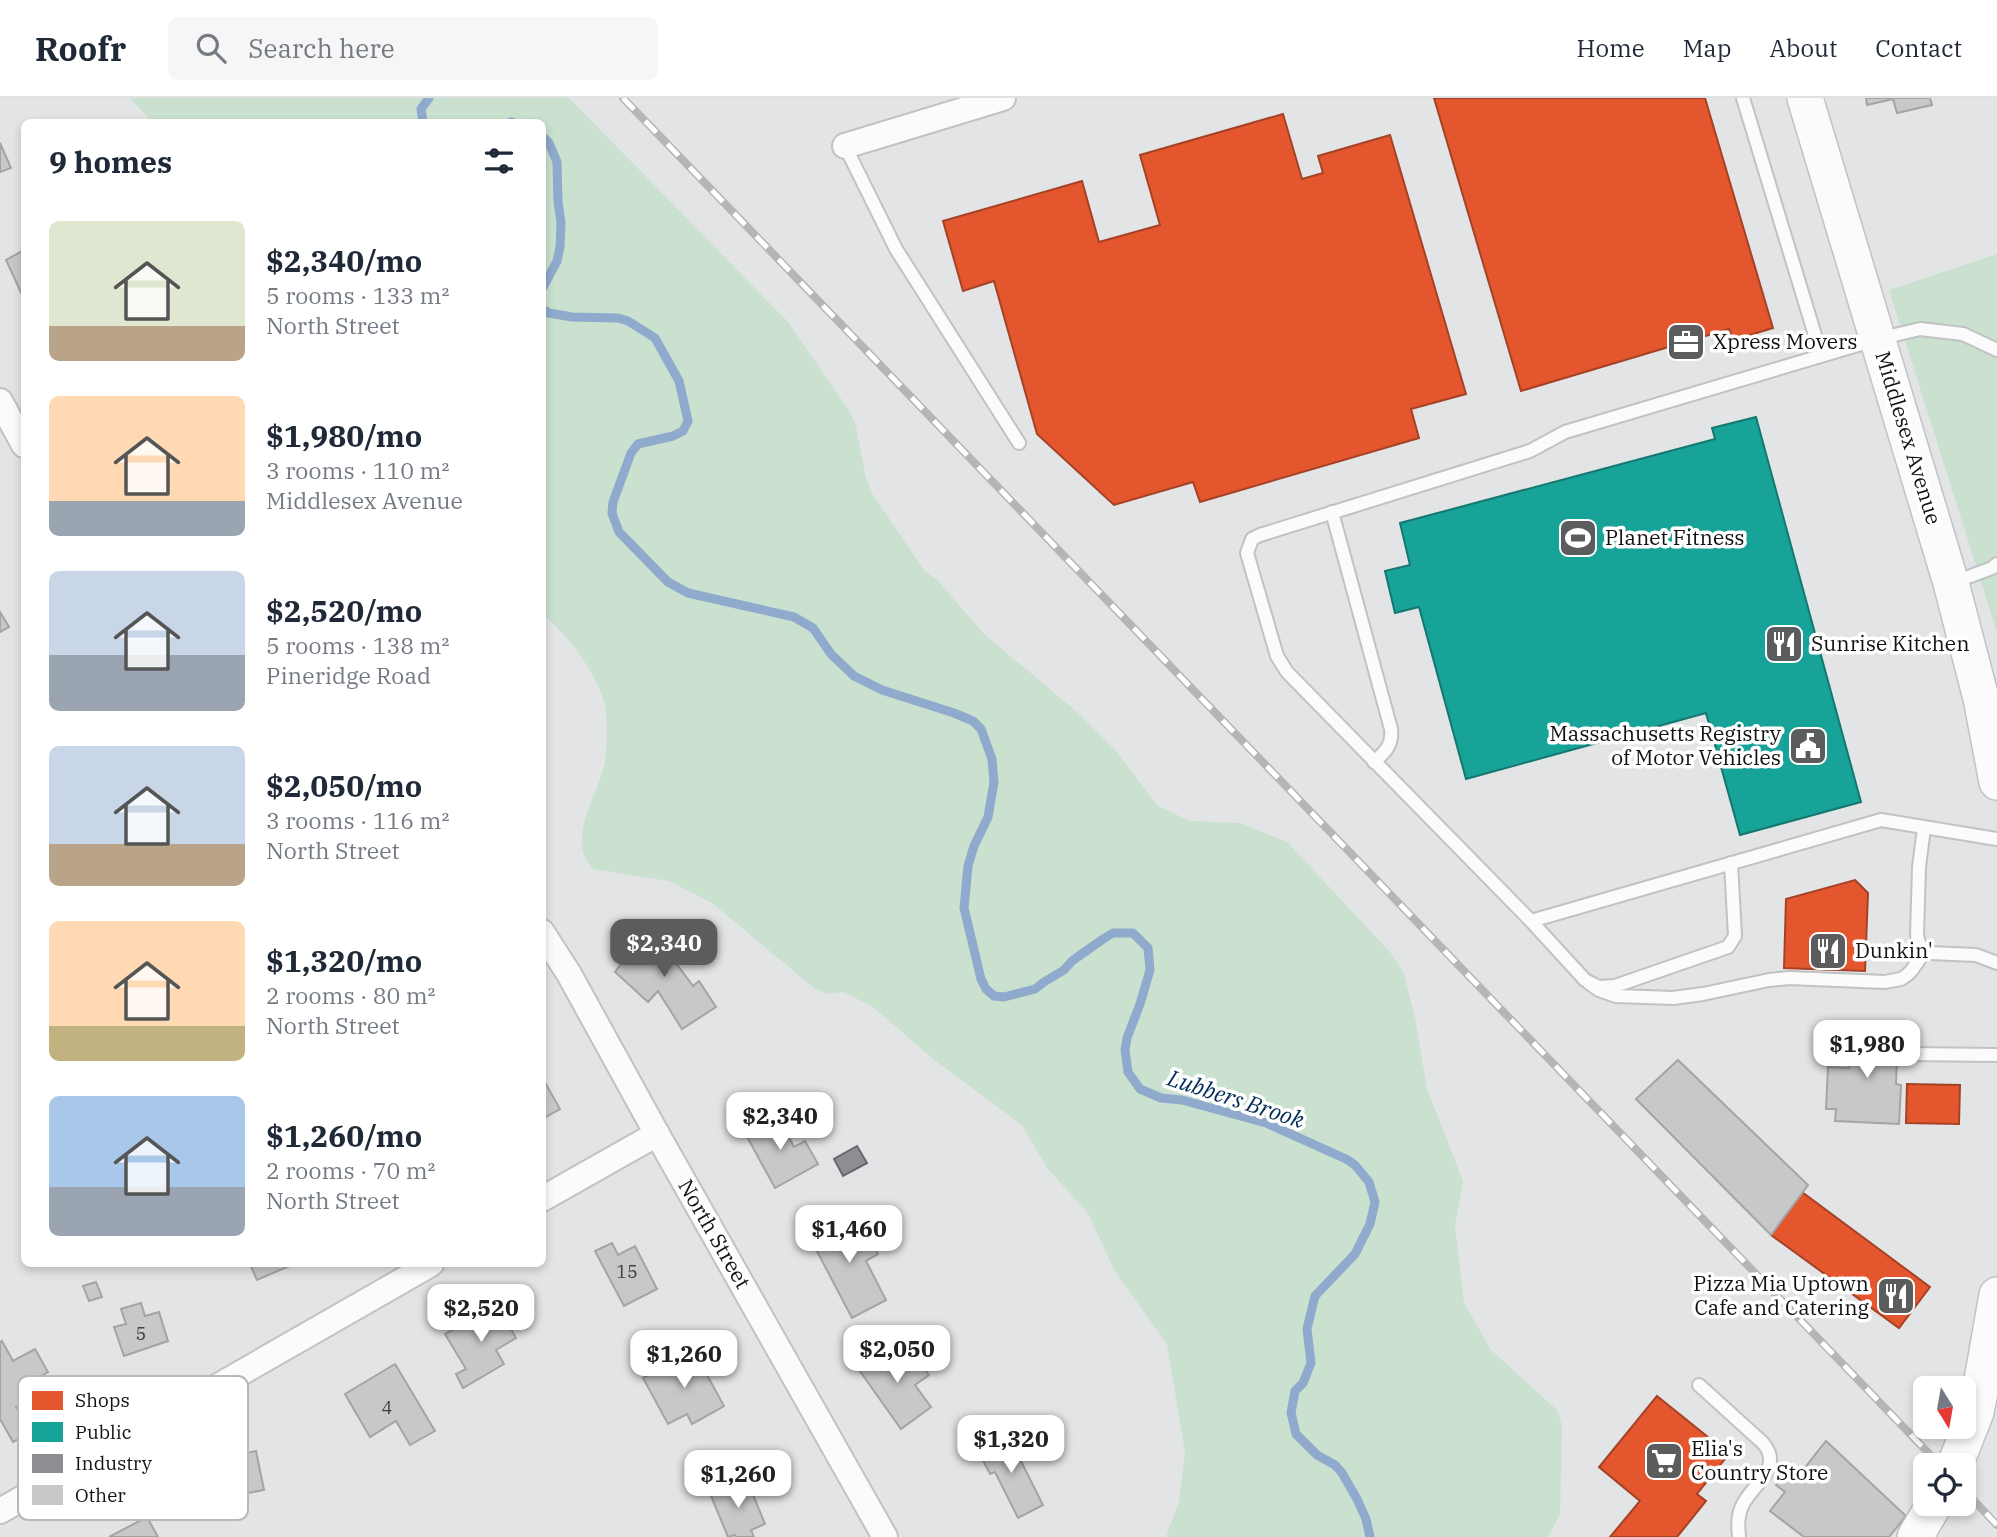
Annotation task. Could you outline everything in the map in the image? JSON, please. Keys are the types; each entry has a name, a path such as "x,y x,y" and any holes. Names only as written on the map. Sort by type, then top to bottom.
{"main road":[{"name":"Middlesex Avenue","path":"1805,98 1951,583 1989,698 1997,782"},
{"path":"1961,1453 1981,1414 1997,1294"},
{"path":"1915,1537 1927,1516"}],"street":[{"path":"845,146 1003,98"},
{"path":"0,401 21,440"},
{"name":"North Street","path":"546,938 569,974 886,1537"},
{"path":"546,1197 657,1134"},
{"path":"236,1376 426,1267"},
{"path":"0,1511 18,1501"}],"lane":[{"path":"1743,98 1821,355"},
{"path":"845,146 896,249 1019,443"},
{"path":"1925,951 1907,975 1885,982 1789,978 1673,998 1616,996 1598,990 1581,977 1531,921 1291,677 1280,662 1247,553 1249,543 1256,537 1530,451 1565,432 1878,339 1920,329 1963,334 1997,350"},
{"path":"1332,512 1391,729 1388,749 1374,762"},
{"path":"1951,583 1997,564"},
{"path":"1531,921 1881,820 1997,839"},
{"path":"1924,828 1919,867 1917,935 1920,946 1934,954 1976,955 1997,963"},
{"path":"1589,983 1599,987 1615,986 1728,947 1735,932 1731,863"},
{"path":"1906,1054 1997,1055"},
{"path":"1699,1385 1763,1443 1770,1456 1768,1470 1742,1506 1738,1523 1739,1537"}],"green space":[{"path":"130,98 569,98 788,322 850,412 856,427 866,478 873,495 924,570 938,581 984,634 1077,712 1115,750 1158,806 1190,821 1240,823 1287,842 1390,952 1403,971 1415,1018 1427,1089 1463,1181 1455,1226 1464,1303 1491,1350 1557,1410 1562,1426 1560,1514 1548,1537 1166,1537 1179,1502 1185,1452 1167,1344 1114,1270 1088,1213 1047,1168 1022,1125 933,1059 873,1007 844,992 828,994 814,988 712,903 669,881 593,869 584,855 582,833 605,762 607,732 604,702 588,666 571,643 546,618 546,119 149,119"},
{"path":"1997,254 1997,629 1996,629 1889,290"}],"building: Shops":[{"path":"1434,98 1705,98 1773,328 1733,340 1729,329 1521,391"},
{"path":"1283,114 1302,179 1323,173 1318,156 1390,135 1466,394 1411,409 1419,438 1200,502 1193,482 1114,505 1037,434 994,281 963,291 943,221 1082,181 1099,242 1160,225 1140,155"},
{"path":"1855,880 1868,893 1865,971 1784,968 1786,899"},
{"path":"1907,1084 1960,1085 1959,1124 1906,1123"},
{"path":"1802,1192 1930,1287 1899,1328 1771,1235"},
{"name":"Elia's Country Store","path":"1657,1396 1729,1454 1697,1494 1706,1501 1677,1537 1610,1537 1640,1501 1599,1467"}],"building: Public":[{"path":"1756,417 1861,802 1740,835 1706,713 1466,779 1419,607 1395,613 1385,571 1410,565 1400,523 1715,439 1712,428"}],"building: Industry":[{"path":"857,1146 867,1163 843,1176 834,1159"}],"building: Other":[{"path":"1866,98 1930,98 1932,105 1897,113 1893,99 1867,105"},
{"path":"0,143 11,168 0,172"},
{"path":"21,252 21,292 6,260"},
{"path":"0,612 9,627 0,632"},
{"path":"650,927 680,951 673,959 693,986 699,981 716,1007 682,1029 658,991 648,1002 615,972"},
{"path":"1851,1028 1898,1031 1896,1084 1901,1085 1899,1124 1835,1121 1836,1109 1826,1109 1828,1067 1849,1068"},
{"path":"1678,1060 1808,1185 1771,1235 1636,1099"},
{"path":"546,1084 560,1109 546,1117"},
{"path":"777,1115 794,1147 805,1141 818,1164 775,1188 745,1133"},
{"path":"848,1215 863,1245 871,1241 878,1254 866,1261 886,1300 852,1318 809,1236"},
{"path":"612,1243 618,1255 635,1246 657,1289 624,1306 595,1251"},
{"path":"251,1267 287,1267 257,1280"},
{"path":"96,1282 102,1297 89,1301 83,1286"},
{"path":"141,1303 145,1316 159,1312 168,1341 124,1356 114,1327 126,1324 121,1309"},
{"path":"497,1304 516,1338 496,1350 504,1364 463,1388 456,1374 466,1369 445,1334"},
{"path":"2,1341 13,1361 35,1349 48,1372 41,1376 18,1376 18,1440 13,1442 0,1419"},
{"path":"887,1346 898,1362 912,1352 929,1375 915,1385 931,1407 901,1429 857,1367"},
{"path":"694,1351 724,1406 692,1424 687,1414 668,1424 643,1378"},
{"path":"395,1364 435,1431 410,1445 396,1421 370,1437 345,1394"},
{"path":"1007,1433 1043,1505 1018,1518 995,1472 990,1474 977,1449"},
{"path":"1826,1441 1906,1516 1889,1537 1804,1537 1770,1511 1785,1492 1776,1485 1785,1474 1795,1480"},
{"path":"256,1451 264,1490 248,1493 248,1453"},
{"path":"747,1480 765,1524 751,1530 754,1537 728,1537 711,1496"},
{"path":"141,1520 149,1520 158,1537 109,1537"}],"waterway":[{"name":"Lubbers Brook","path":"423,119 421,109 429,98"},
{"name":"Lubbers Brook","path":"546,140 557,162 561,223 557,261 546,282"},
{"name":"Lubbers Brook","path":"546,311 572,317 618,318 628,321 655,338 679,381 688,421 683,431 638,444 631,453 613,502 612,513 619,532 668,582 688,593 794,617 813,628 831,654 854,676 882,690 954,713 973,721 981,729 992,759 994,782 988,817 968,866 964,908 981,979 986,989 994,996 1004,997 1035,989 1113,933 1133,933 1148,948 1150,970 1125,1050 1128,1072 1140,1089 1161,1098 1182,1100 1266,1123 1346,1159 1355,1165 1369,1182 1375,1202 1370,1224 1355,1254 1315,1296 1307,1329 1311,1363 1303,1383 1295,1391 1291,1413 1296,1434 1317,1455 1335,1465 1342,1473 1366,1519 1370,1537"}],"railway":[{"path":"623,98 1928,1453"},
{"path":"1976,1503 1997,1525"}],"place":[{"name":"Xpress Movers","path":"1686,342"},
{"name":"Planet Fitness","path":"1578,538"},
{"name":"Sunrise Kitchen","path":"1784,644"},
{"name":"Massachusetts Registry of Motor Vehicles","path":"1808,746"},
{"name":"Dunkin'","path":"1828,951"},
{"name":"Pizza Mia Uptown Cafe and Catering","path":"1896,1296"},
{"name":"Elia's Country Store","path":"1664,1461"}]}
